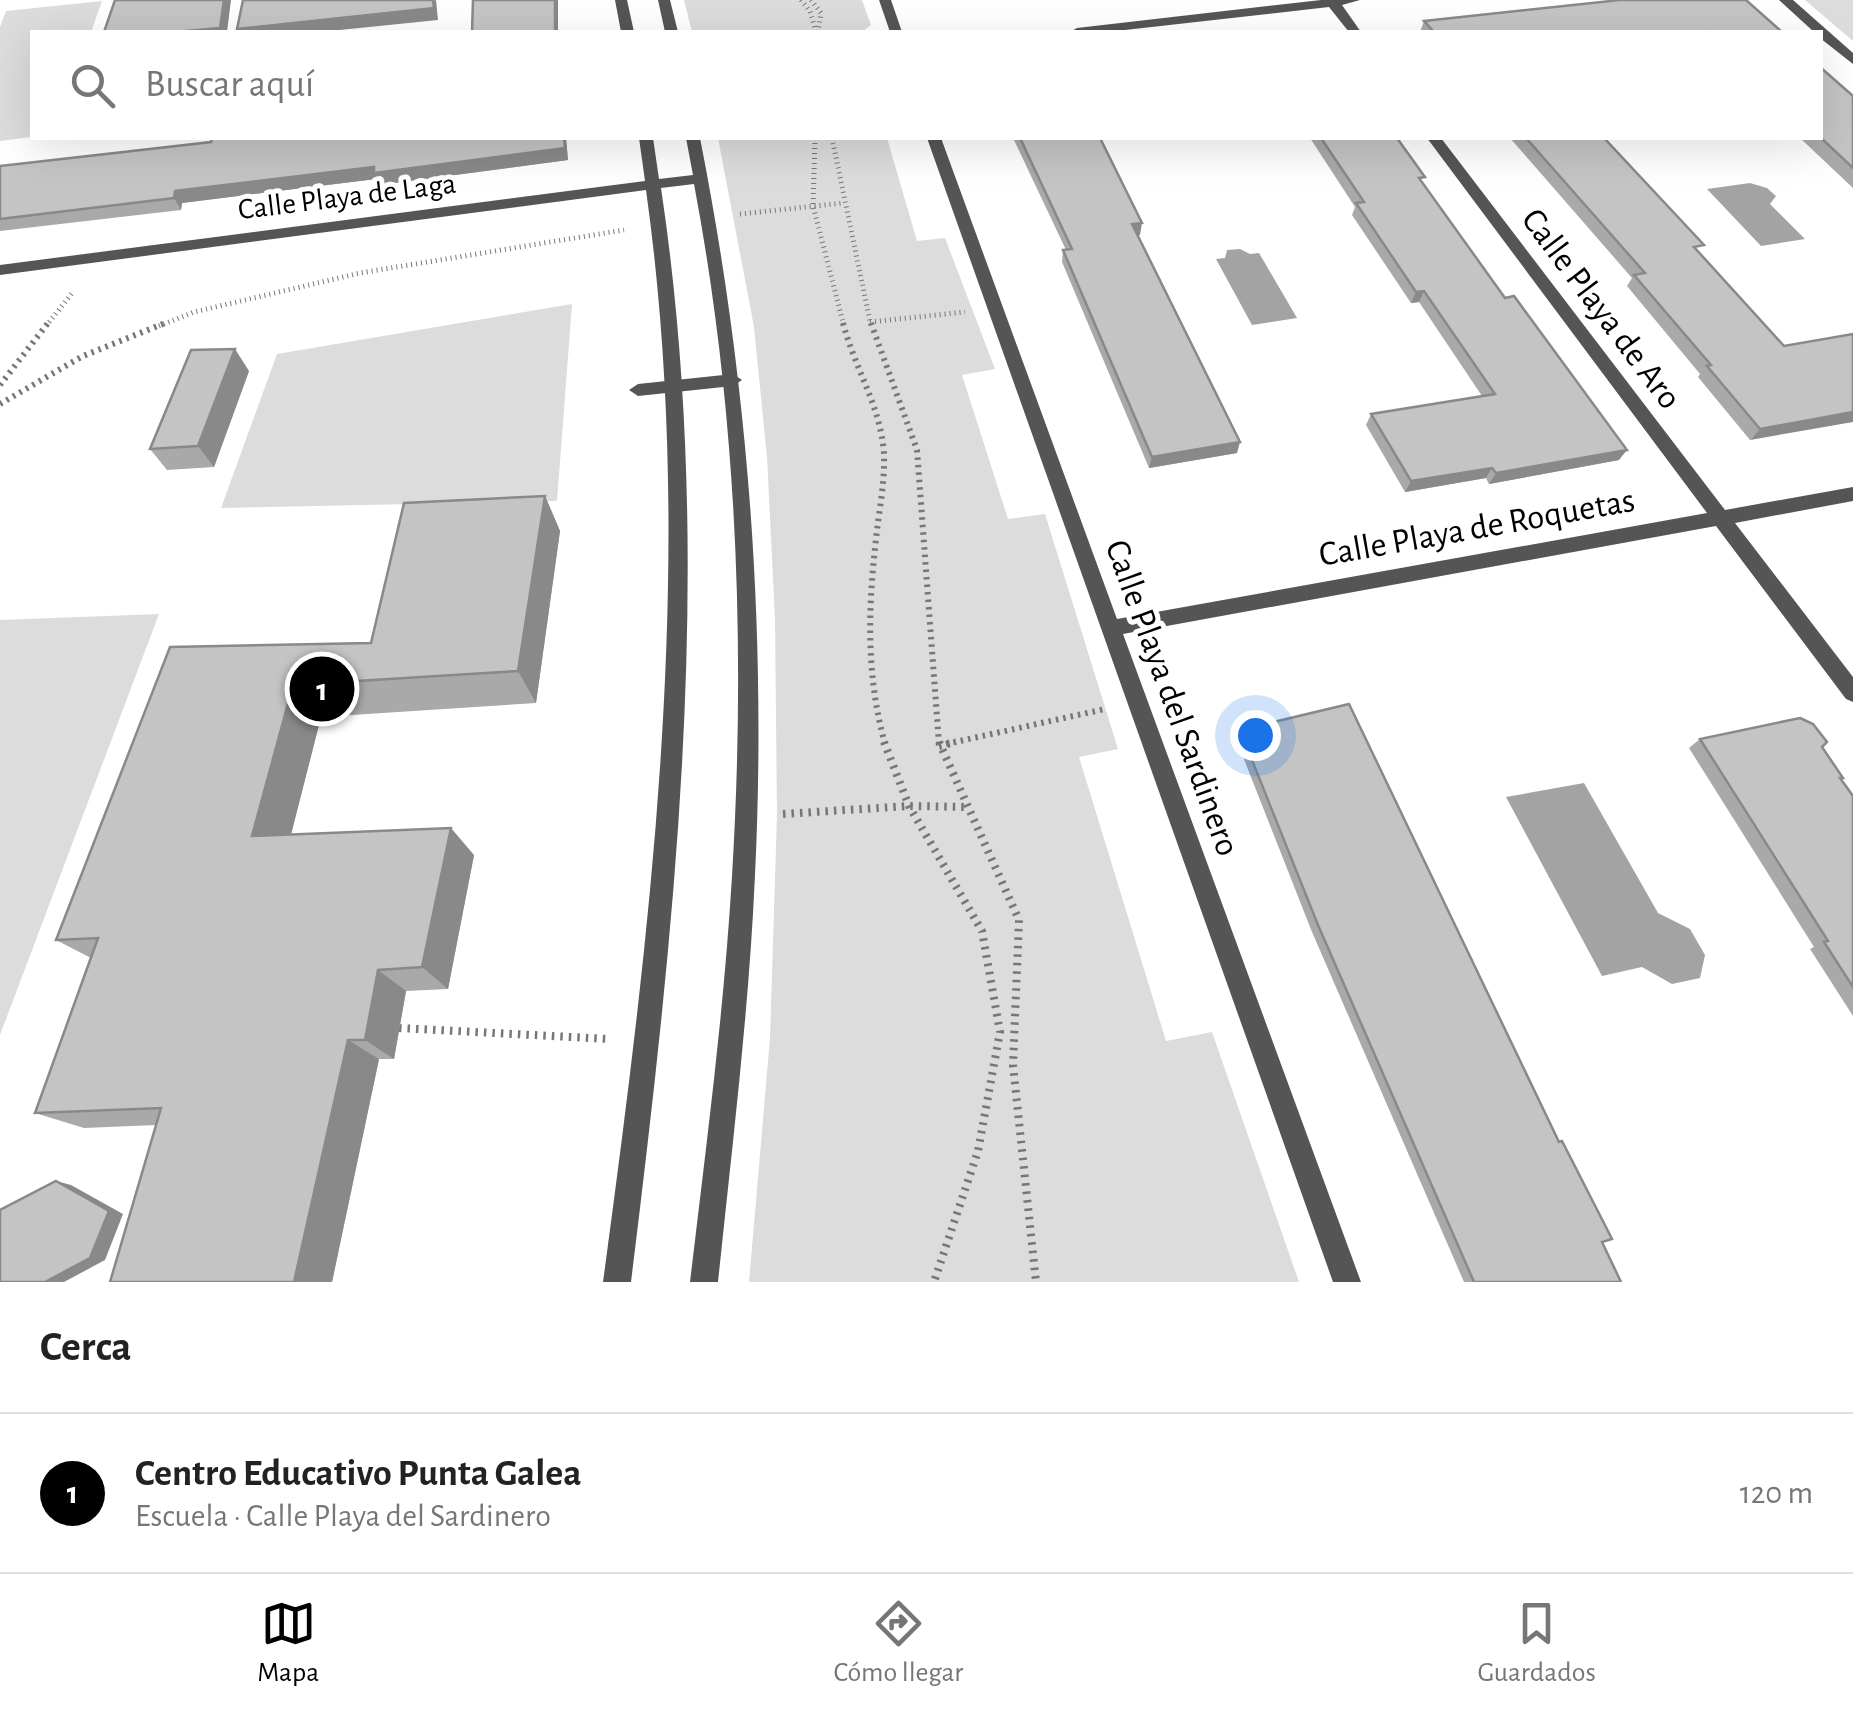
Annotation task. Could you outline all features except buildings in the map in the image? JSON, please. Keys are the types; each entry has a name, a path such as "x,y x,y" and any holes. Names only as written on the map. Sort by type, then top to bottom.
{"street":[{"path":"621,0 628,30"},
{"path":"664,0 672,30"},
{"path":"884,0 895,30"},
{"path":"1093,30 1354,0"},
{"path":"1786,0 1820,30"},
{"path":"1332,1 1354,30"},
{"path":"1823,33 1853,60"},
{"path":"617,1282 650,1039 669,804 683,511 678,386 646,140"},
{"path":"693,140 733,380 744,511 746,816 731,1038 704,1282"},
{"name":"Calle Playa del Sardinero","path":"935,140 1346,1282"},
{"name":"Calle Playa de Aro","path":"1436,140 1853,693"},
{"name":"Calle Playa de Laga","path":"0,270 702,178"},
{"path":"638,390 733,380"},
{"name":"Calle Playa de Roquetas","path":"1113,628 1853,494"}],"path":[{"path":"801,0 810,10 816,30"},
{"path":"812,0 821,13 817,30"},
{"path":"815,140 813,206 854,364 879,414 884,474 869,604 869,666 884,741 910,806 982,931 1000,1032 978,1152 934,1282"},
{"path":"832,140 870,322 917,450 939,746 1019,920 1013,1065 1036,1282"},
{"path":"734,215 844,204"},
{"path":"0,404 83,356 194,312 360,273 635,228"},
{"path":"0,385 73,292"},
{"path":"870,322 976,311"},
{"path":"939,746 1106,709"},
{"path":"777,815 910,806 967,807"},
{"path":"399,1028 616,1039"}],"shaded area":[{"path":"684,0 862,0 871,25 865,30 692,30"},
{"path":"1805,0 1853,0 1853,41"},
{"path":"102,1 92,30 30,30 30,137 0,141 0,27 6,11"},
{"path":"718,140 888,140 917,241 945,238 995,369 962,375 1008,519 1045,514 1118,749 1079,757 1166,1041 1212,1032 1299,1282 749,1282 770,1038 777,815 775,618 767,457 754,327"},
{"path":"1750,183 1767,188 1776,196 1770,204 1805,239 1761,246 1707,189"},
{"path":"1227,250 1259,253 1297,318 1252,325 1216,259 1225,258"},
{"path":"572,304 557,501 221,508 277,354"},
{"path":"159,614 0,1035 0,620"},
{"path":"1584,783 1658,913 1690,929 1705,955 1700,978 1672,984 1642,967 1602,976 1506,797"}],"place":[{"name":"Centro Educativo Punta Galea","path":"322,689"}]}
